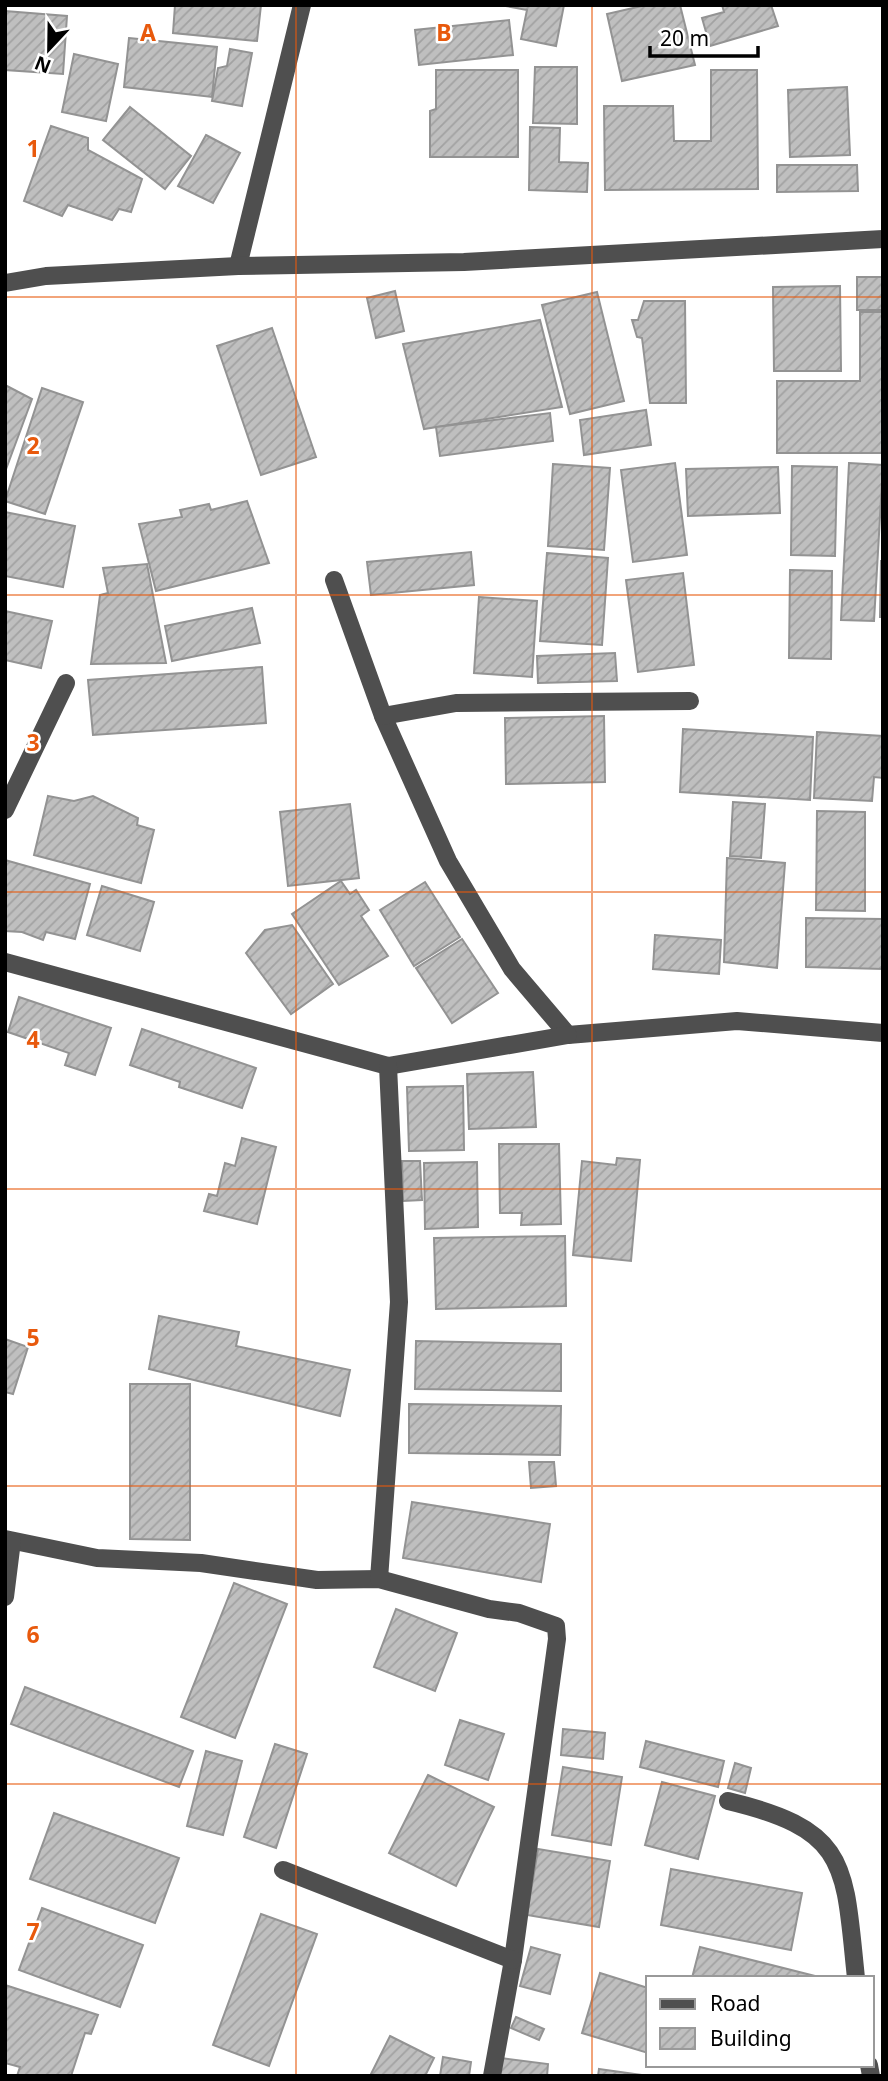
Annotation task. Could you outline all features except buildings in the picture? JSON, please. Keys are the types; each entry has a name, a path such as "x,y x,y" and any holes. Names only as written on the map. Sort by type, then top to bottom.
{"street":[{"path":"239,266 302,5"},
{"path":"5,282 46,276 239,266 464,262 883,239"},
{"path":"334,580 383,716 448,861 512,969 568,1035"},
{"path":"5,810 66,683"},
{"path":"383,716 456,703 690,701"},
{"path":"7,967 388,1066 568,1035 737,1021 883,1033"},
{"path":"379,1578 399,1301 388,1066"},
{"path":"5,1597 9,1540 97,1558 201,1563 317,1580 379,1578 489,1609 519,1613 555,1626 557,1639 513,1959 492,2076"},
{"path":"728,1801 770,1811 811,1830 830,1852 846,1886 856,1976"},
{"path":"284,1870 513,1959"}]}
